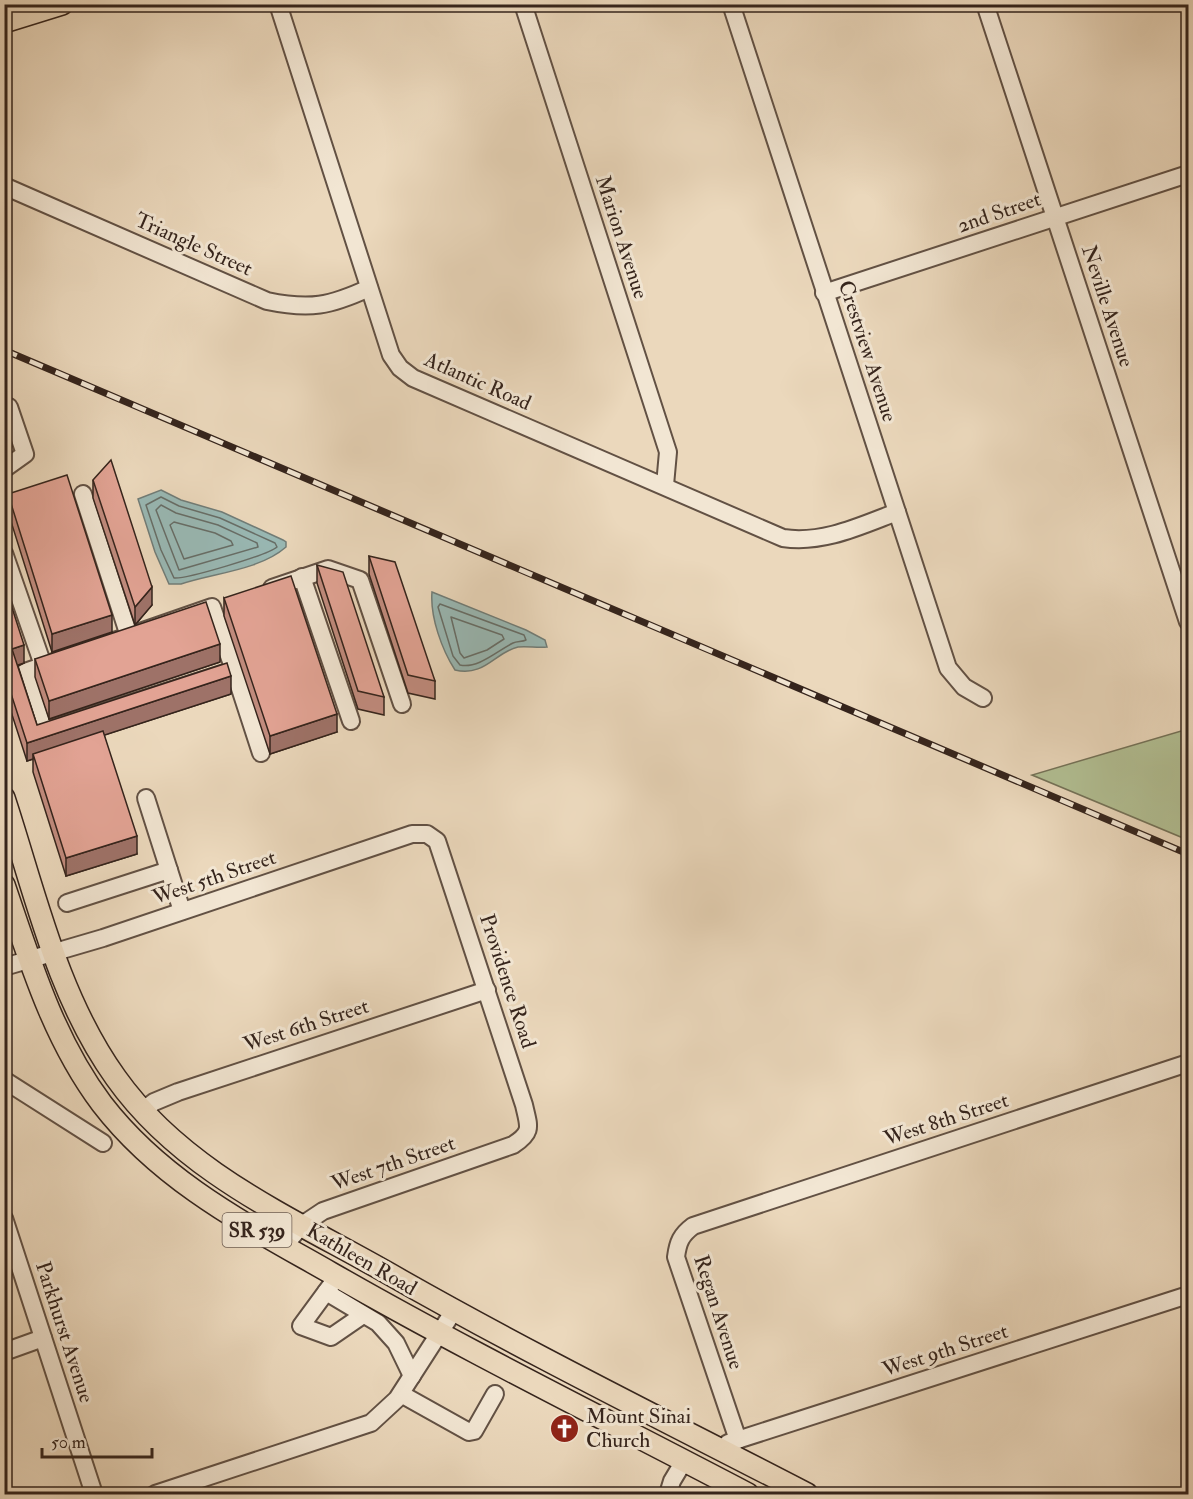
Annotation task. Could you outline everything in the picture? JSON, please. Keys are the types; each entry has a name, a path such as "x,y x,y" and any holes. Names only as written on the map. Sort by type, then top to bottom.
{"main road":[{"path":"4,22 62,4"},
{"name":"Kathleen Road","path":"4,798 54,952 92,1040 116,1078 142,1110 196,1162 453,1312 807,1494"},
{"name":"Kathleen Road","path":"4,885 29,960 60,1035 100,1102 145,1152 216,1207 284,1245 332,1284 377,1315 440,1334 748,1494"},
{"path":"576,1405 597,1404 686,1450 701,1451 715,1447"}],"street":[{"name":"Atlantic Road","path":"278,4 391,355 400,368 412,378 665,485 783,538 803,541 818,539 897,512"},
{"name":"Marion Avenue","path":"523,4 668,452 665,485"},
{"name":"Crestview Avenue","path":"731,4 948,668 964,687 983,698"},
{"name":"Neville Avenue","path":"985,4 1188,622"},
{"name":"2nd Street","path":"824,293 1188,174"},
{"name":"Triangle Street","path":"4,186 267,301 293,306 317,307 339,302 369,288"},
{"path":"4,469 25,454 9,407"},
{"path":"83,494 129,636"},
{"path":"4,553 43,665"},
{"path":"257,592 328,569 360,580 402,704"},
{"path":"302,577 351,721"},
{"path":"234,669 44,731 25,672 218,605 234,669 261,753"},
{"path":"146,798 182,911"},
{"name":"West 5th Street","path":"4,968 412,834 427,834 437,841"},
{"name":"Providence Road","path":"437,841 524,1105 529,1126 526,1137"},
{"path":"67,903 169,870"},
{"name":"West 6th Street","path":"142,1110 178,1092 487,990"},
{"name":"West 8th Street","path":"717,1218 1188,1063"},
{"path":"4,1080 103,1143"},
{"name":"West 7th Street","path":"284,1245 302,1225 323,1212 513,1145 526,1137"},
{"name":"Parkhurst Avenue","path":"4,1218 94,1494"},
{"name":"Regan Avenue","path":"717,1218 693,1226 682,1233 677,1244 676,1257 738,1440"},
{"path":"377,1315 331,1337 301,1326 332,1284 377,1315 396,1343 412,1376"},
{"name":"West 9th Street","path":"715,1447 1188,1295"},
{"path":"155,1494 371,1423 382,1415 401,1394 453,1312"},
{"path":"4,1352 43,1338"},
{"path":"401,1394 469,1432 474,1431 495,1394"},
{"path":"668,1494 684,1461"}],"green space":[{"path":"1188,729 1188,840 1032,775"}],"water":[{"path":"161,490 181,500 222,512 283,540 286,542 286,547 275,555 250,566 181,584 169,584 155,552 138,499"},
{"path":"432,592 526,630 545,640 547,647 518,647 474,670 455,670 438,633 433,612"}],"building":[{"path":"111,460 152,587 135,607 93,480"},
{"path":"67,475 112,615 52,634 8,494"},
{"path":"369,556 395,562 435,681 408,675"},
{"path":"317,565 343,572 384,697 358,691"},
{"path":"291,576 337,714 270,736 224,598"},
{"path":"4,589 6,589 24,645 12,649 37,725 227,663 231,676 27,743 4,672"},
{"path":"206,602 220,644 49,701 35,659"},
{"path":"103,731 137,836 66,858 33,754"}],"railway":[{"path":"4,350 1188,854"}],"place":[{"name":"Mount Sinai Church","path":"565,1428"}]}
